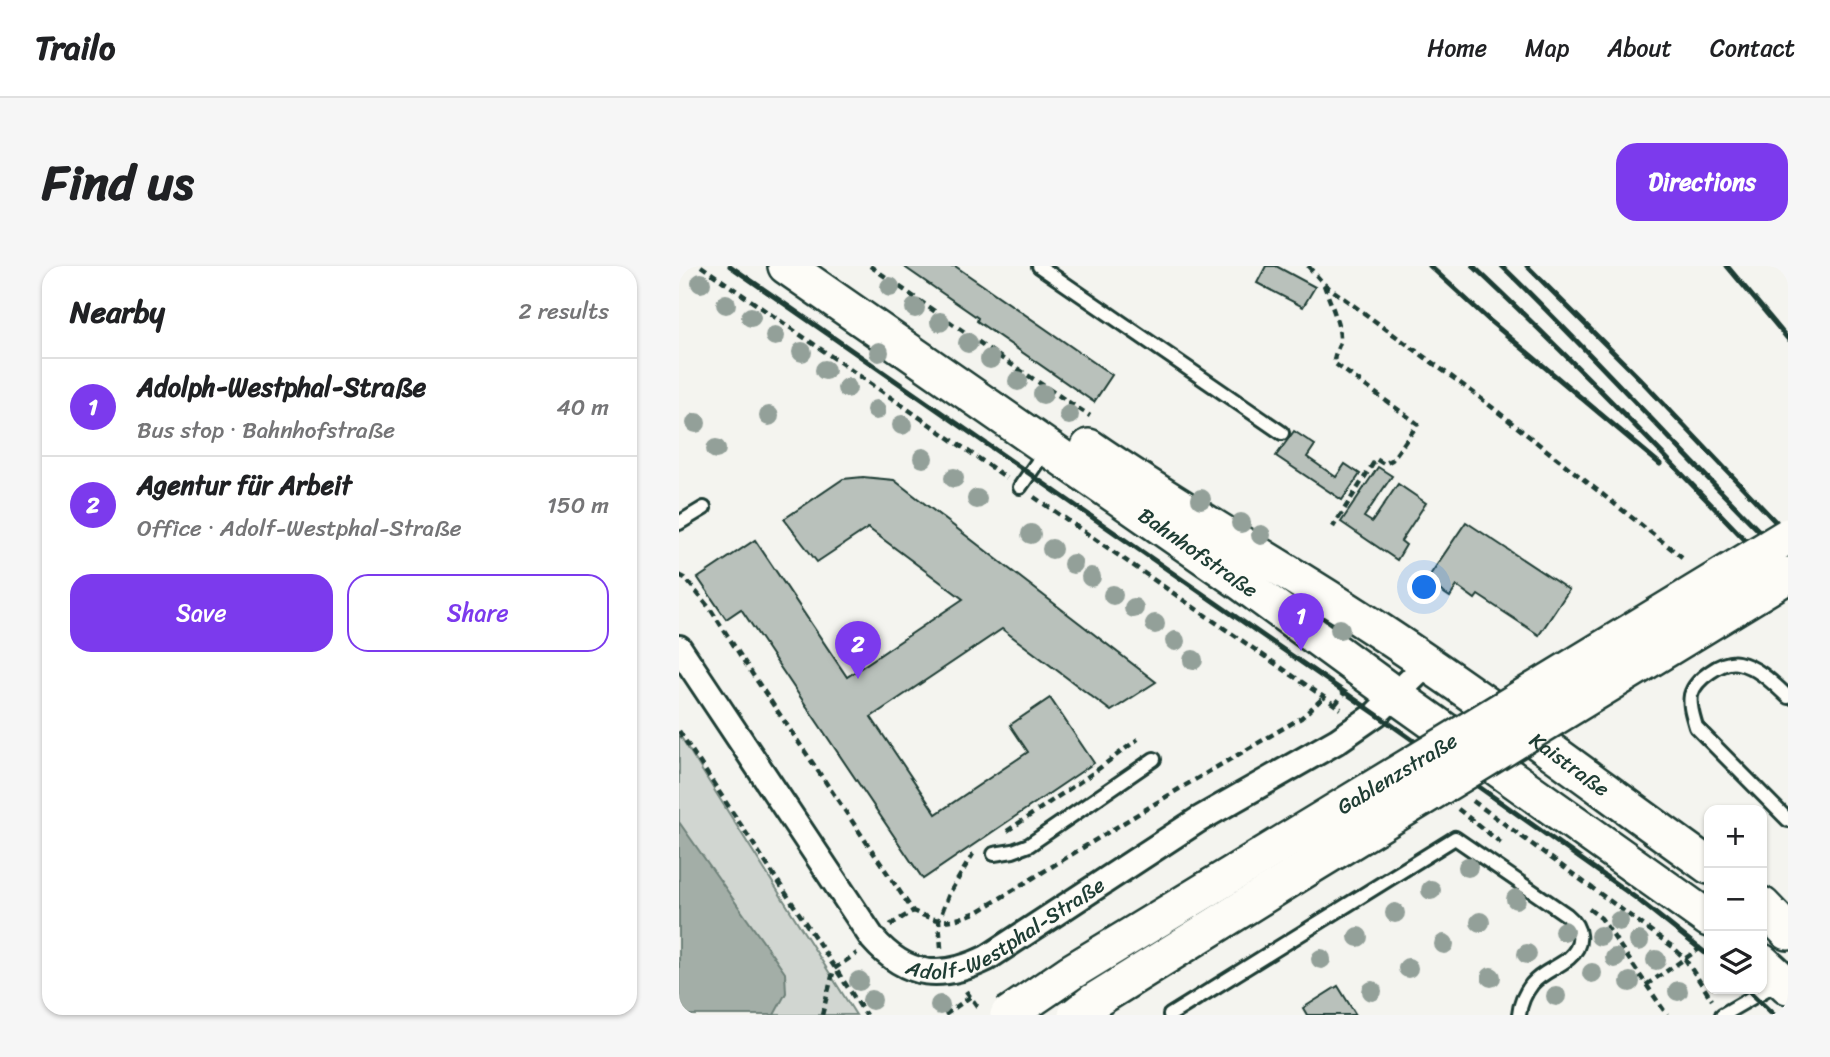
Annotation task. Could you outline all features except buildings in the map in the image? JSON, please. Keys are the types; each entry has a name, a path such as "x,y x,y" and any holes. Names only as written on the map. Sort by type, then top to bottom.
{"main road":[{"name":"Bahnhofstraße","path":"786,266 1241,583 1704,915"},
{"name":"Bahnhofstraße","path":"828,266 1101,455 1378,630 1427,664"},
{"name":"Gablenzstraße","path":"1008,1015 1071,972 1788,536"},
{"name":"Gablenzstraße","path":"1076,1015 1094,1001 1314,864 1788,575"},
{"name":"Kaistraße","path":"1427,664 1704,862"},
{"path":"1767,910 1788,932"}],"street":[{"name":"Adolf-Westphal-Straße","path":"679,648 873,939 907,966 941,973 959,970 987,958 1198,820 1296,765 1363,723 1427,664"}],"lane":[{"path":"1039,266 1282,433"},
{"path":"1020,487 1048,447"},
{"path":"679,523 704,508"},
{"path":"1788,697 1756,671 1737,663 1723,665 1708,673 1693,689 1691,696 1691,711 1696,727 1788,820"},
{"path":"994,854 1029,845 1154,759"},
{"path":"1170,1015 1455,838 1567,915 1579,927 1580,937 1576,949 1569,958 1532,984 1523,999 1519,1015"},
{"path":"1722,1015 1780,976"}],"path":[{"path":"701,266 1363,723"},
{"path":"1308,266 1324,284 1474,393 1682,556"},
{"path":"1324,284 1340,342 1334,354 1334,363 1419,424 1392,460 1384,464 1376,459 1332,527"},
{"path":"679,575 685,578 711,610 913,911 930,919 957,920 979,911 1301,718 1324,697"},
{"path":"679,731 866,1015"},
{"path":"1093,773 1137,738"},
{"path":"1466,796 1654,932 1685,960 1722,1015"},
{"path":"1646,985 1704,945"},
{"path":"945,1015 970,997 983,1015"}],"shaded area":[{"path":"679,734 856,1015 679,1015"},
{"path":"679,822 785,973 786,993 774,1015 679,1015"}],"railway":[{"path":"730,266 1376,714 1636,898 1704,952"},
{"path":"1430,266 1490,321 1660,464"},
{"path":"1473,266 1593,383 1788,585"},
{"path":"1502,266 1788,560"},
{"path":"1527,266 1640,379 1788,535"},
{"path":"1727,266 1788,339"},
{"path":"1752,994 1774,1015"}],"place":[{"name":"Adolph-Westphal-Straße","path":"1301,651"},
{"name":"Agentur für Arbeit","path":"858,679"}]}
